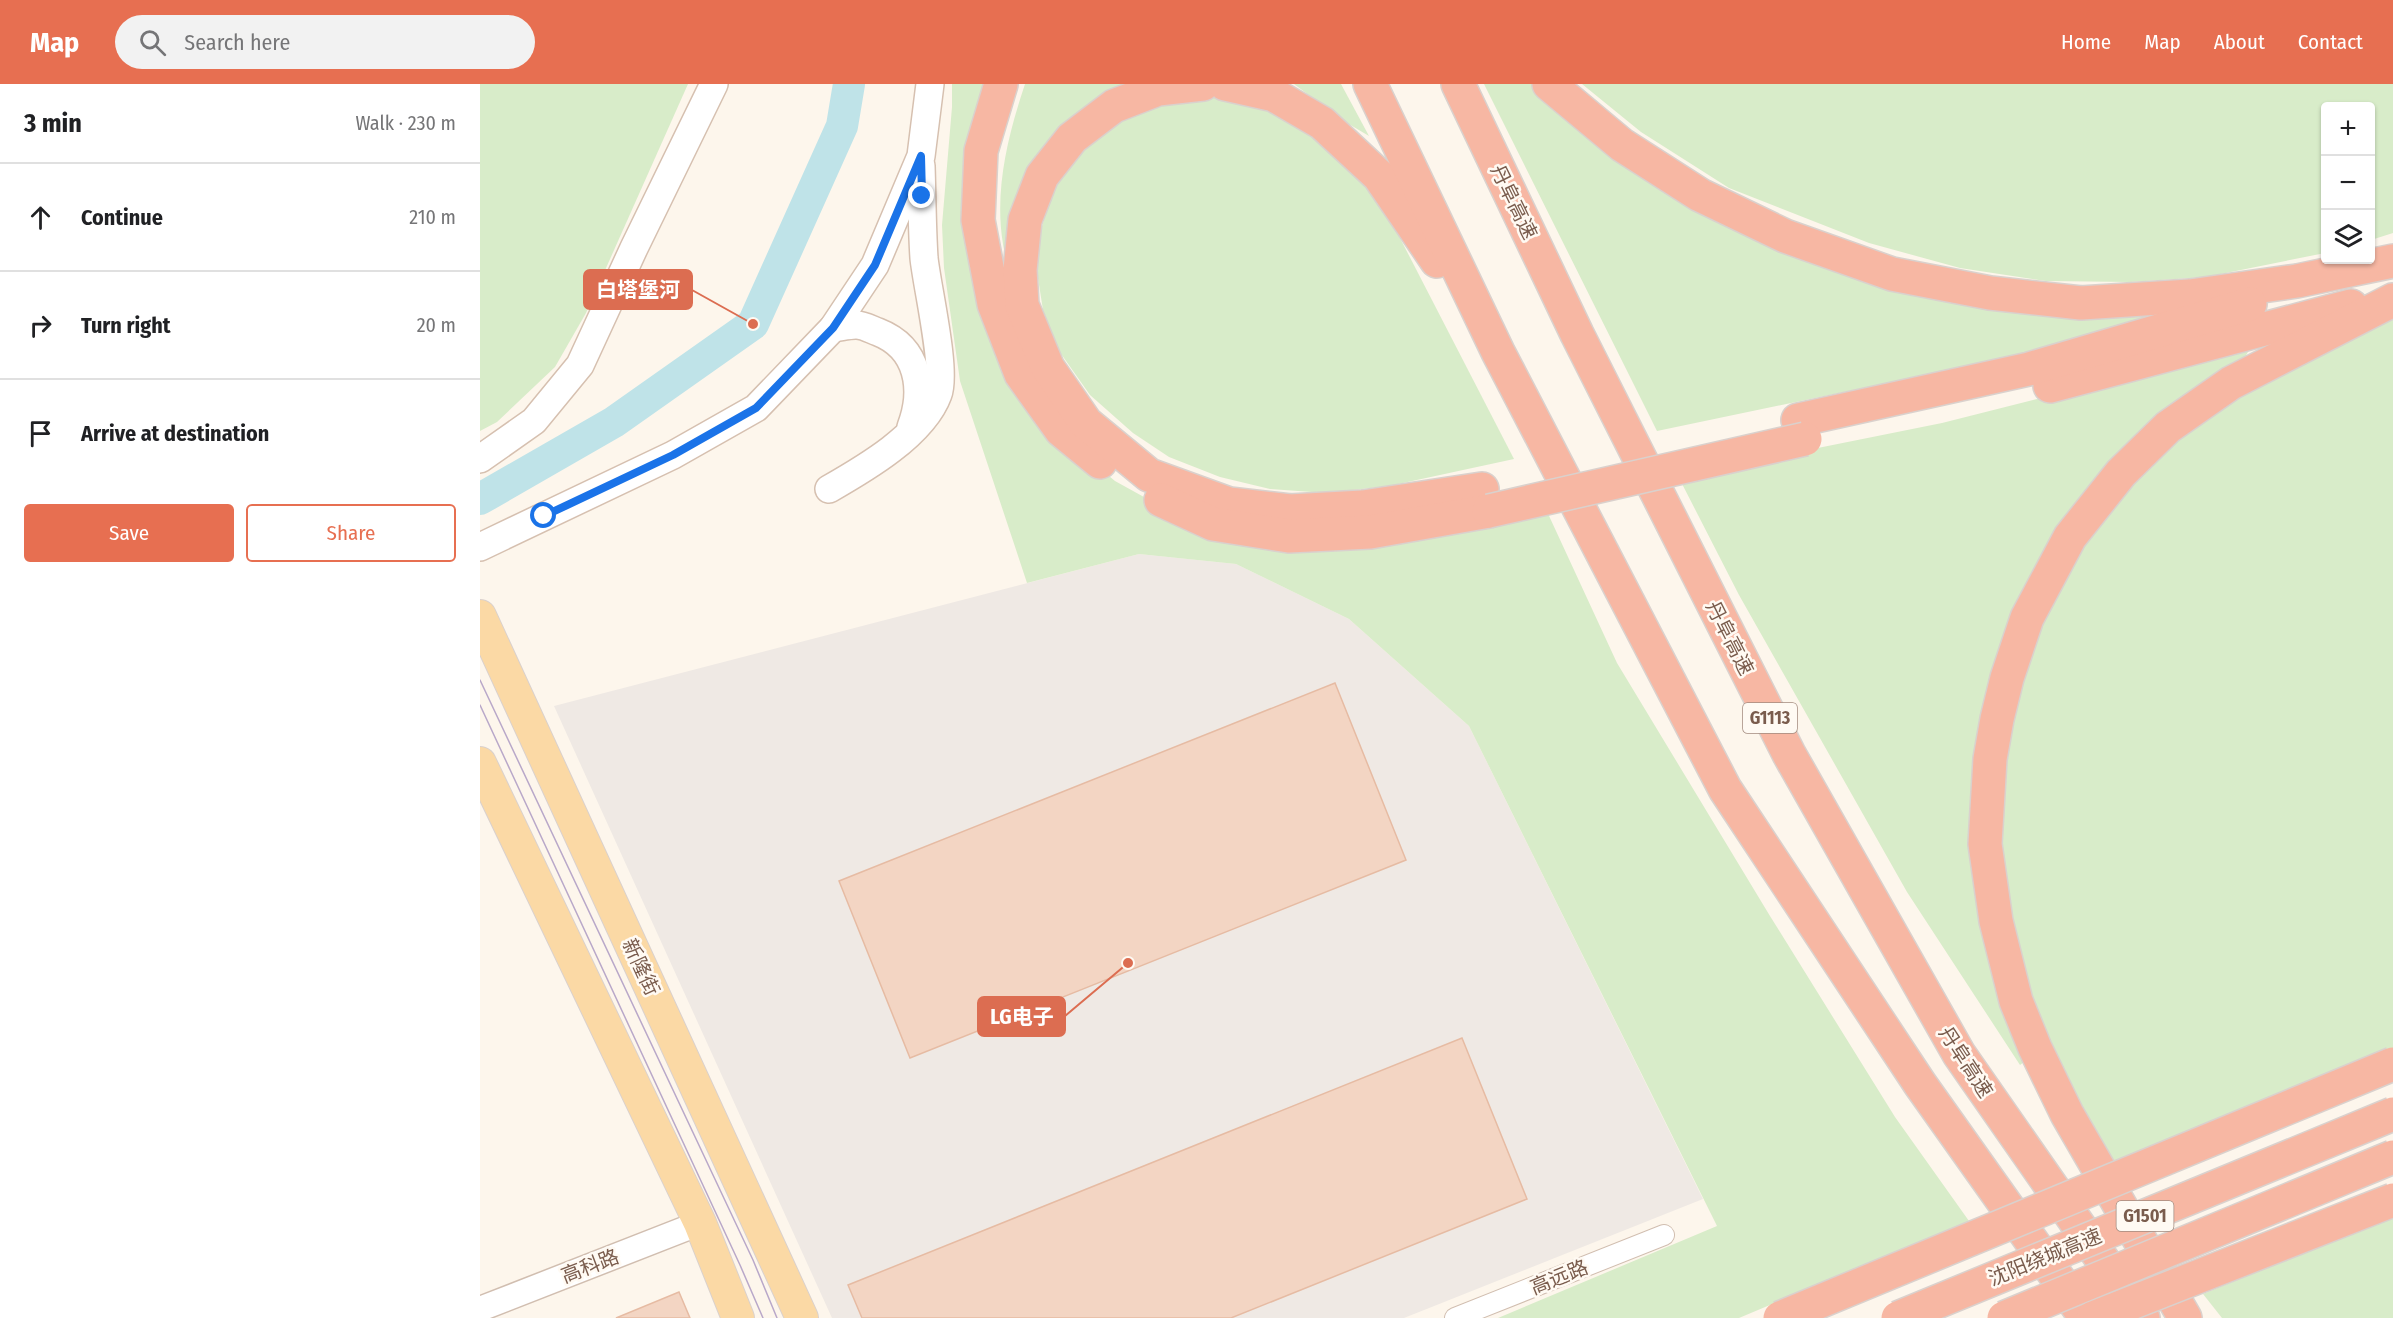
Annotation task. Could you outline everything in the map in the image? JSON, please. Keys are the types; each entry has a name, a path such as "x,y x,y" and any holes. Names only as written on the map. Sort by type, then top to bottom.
{"highway":[{"path":"1001,84 981,151 978,220 994,304 1021,374 1061,430 1127,484 1213,524 1289,536 1370,532 1486,500 1801,430 2029,369 2393,261"},
{"path":"1203,84 1158,89 1114,106 1072,138 1042,176 1025,220 1020,270 1022,305 1048,368 1086,423 1149,475 1229,504 1300,511 1486,500"},
{"path":"1225,84 1274,95 1322,123 1379,176 1498,352"},
{"path":"1370,84 1498,352 1725,789 1920,1084 2086,1318"},
{"name":"丹阜高速","path":"1458,84 1577,334 1789,754 1959,1054 2143,1318"},
{"path":"1549,84 1622,145 1700,195 1785,236 1892,274 1990,293 2081,303 2212,293 2297,281 2393,261"},
{"path":"1801,430 2039,388 2393,297"},
{"path":"2185,1318 2067,1114 2035,1048 2016,1001 1996,921 1985,844 1990,759 1997,719 2026,618 2070,537 2121,473 2168,427 2231,382 2393,297"},
{"path":"1780,1318 2393,1064"},
{"name":"沈阳绕城高速","path":"1898,1318 2393,1114"},
{"path":"2004,1318 2393,1157"},
{"path":"2093,1318 2393,1200"}],"main road":[{"path":"480,459 534,421 580,365 714,84"},
{"path":"829,489 867,467 909,433 928,413 939,393 940,372 924,257 921,156 930,84"},
{"path":"480,547 673,455 756,408 833,328 875,265 921,156"},
{"path":"833,328 859,325 890,337 911,360 919,384 918,409 909,433"},
{"name":"新隆街","path":"480,616 802,1318"},
{"path":"480,763 700,1222 738,1318"}],"street":[{"name":"高科路","path":"480,1309 700,1222"},
{"name":"高远路","path":"1455,1318 1664,1235"}],"shaded area":[{"path":"1139,554 1236,564 1349,619 1469,726 1703,1199 1404,1318 832,1318 554,706"}],"green space":[{"path":"480,84 688,84 586,313 555,367 497,422 480,431"},
{"path":"952,84 994,84 970,204 1079,451 1115,481 1153,502 1544,505 1617,663 1895,1117 1969,1221 1739,1318 1498,1318 1717,1226 1469,726 1349,619 1236,564 1139,554 1027,583 960,381 944,268 942,225"},
{"path":"1025,84 1127,84 1084,111 1012,271 1003,244 1000,203 1008,143"},
{"path":"1294,84 1341,84 1369,136 1342,120"},
{"path":"1484,84 1536,84 1828,259 2179,310 2021,355 1657,431"},
{"path":"1582,84 2393,84 2393,233 2375,239 2375,102 2321,102 2321,254 2206,277 2130,282 2046,281 1960,268 1869,243 1729,188 1641,132"},
{"path":"1230,92 1286,110 1358,171 1385,209 1514,459 1389,486 1326,493 1270,489 1220,477 1169,457 1133,433 1090,395 1059,351 1043,310 1037,272 1040,233 1052,193 1071,160 1124,112"},
{"path":"2393,316 2393,1051 2111,1165 2070,1091 2019,974 1999,857 2004,740 2051,591 2139,469 2228,397"},
{"path":"2253,344 2243,360 2112,464 1987,720 2024,1062 2020,1065 1907,892 1739,595 1678,476 1942,423"},
{"path":"2393,1216 2393,1318 2222,1318 2203,1294"}],"building":[{"path":"1335,683 1406,860 910,1058 839,881"},
{"path":"1462,1038 1527,1199 1231,1318 862,1318 848,1285"},
{"path":"679,1292 690,1318 616,1318"}],"waterway":[{"path":"480,499 614,422 753,324 842,126 849,84"}],"tram line":[{"path":"480,680 753,1260 777,1318"},
{"path":"480,705 763,1318"}],"place":[{"name":"白塔堡河","path":"753,324"},
{"name":"LG电子","path":"1128,963"}],"route":[{"path":"544,516 673,455 756,408 833,328 875,265 921,156 922,196"}]}
